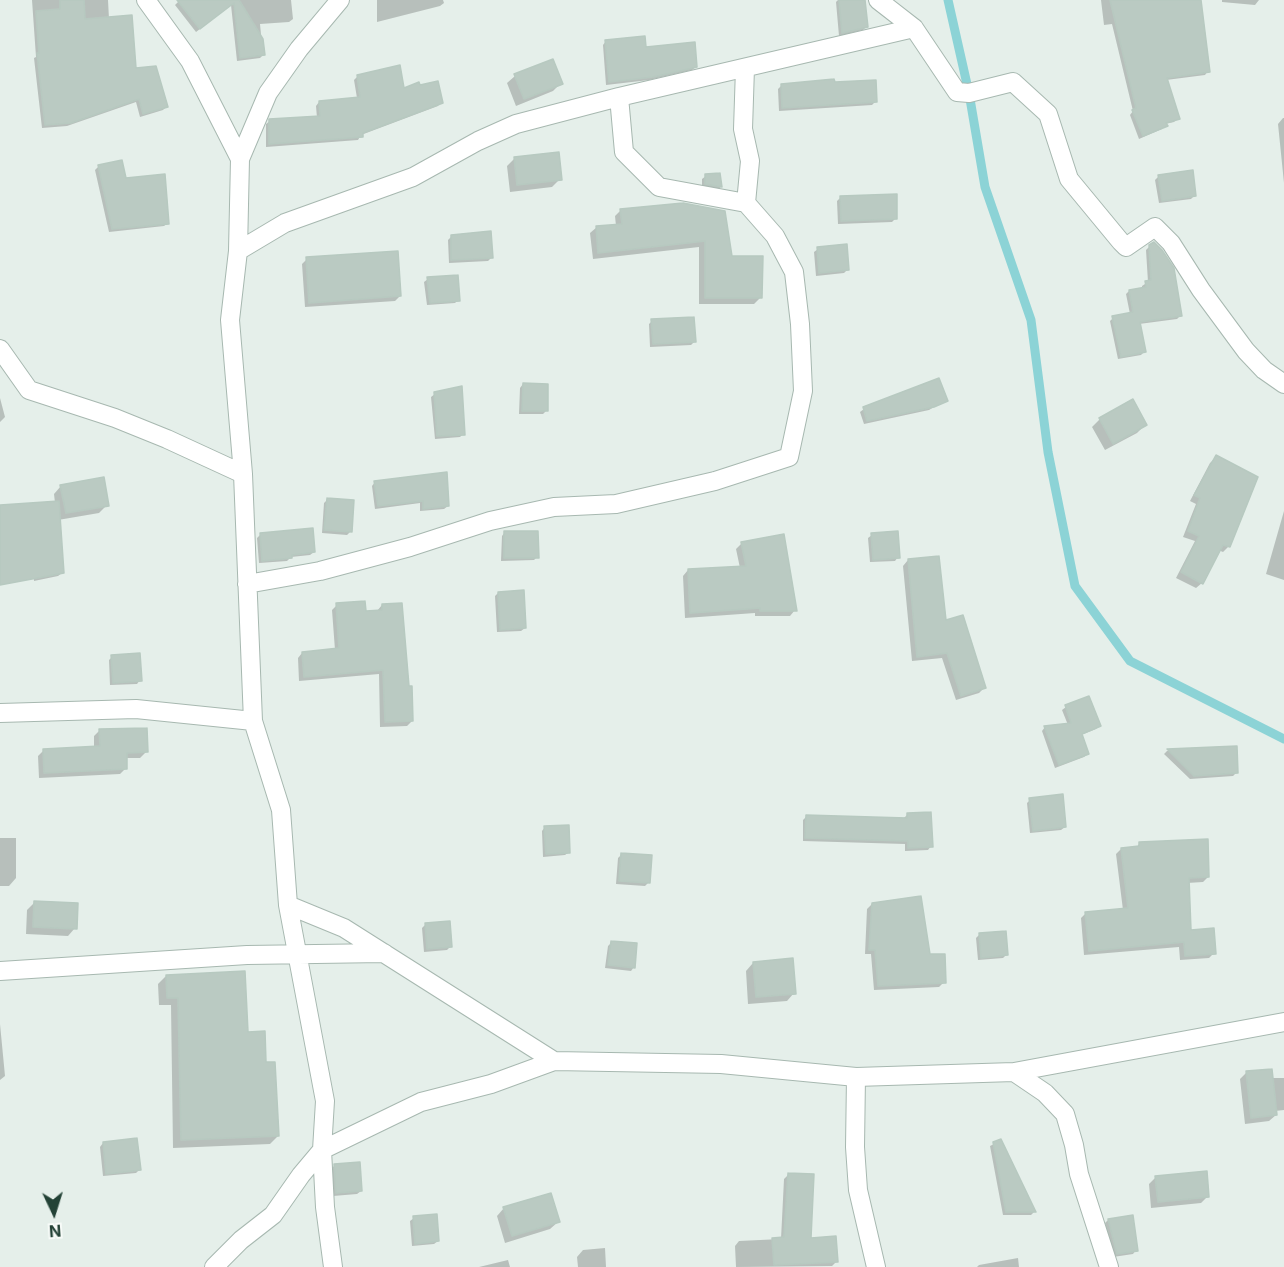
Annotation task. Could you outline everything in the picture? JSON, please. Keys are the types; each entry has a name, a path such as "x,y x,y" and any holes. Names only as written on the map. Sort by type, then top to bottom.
{"street":[{"path":"146,0 190,61 240,159"},
{"path":"333,1267 325,1207 322,1150 325,1101 288,906 281,810 253,721 243,474 230,320 238,251 240,159 268,93 298,49 340,0"},
{"path":"878,0 914,28 957,92 969,93 1013,82 1048,114 1069,179 1121,242 1126,247 1155,227 1171,243 1201,290 1246,351 1264,370 1284,384"},
{"path":"238,251 285,223 413,177 478,141 516,124 619,97 914,28"},
{"path":"745,68 743,129 750,161 746,203"},
{"path":"248,584 331,568 410,547 500,519 554,507 616,504 715,481 789,457 803,391 800,324 794,272 775,236 746,203 659,187 624,152 619,97"},
{"path":"0,349 29,390 115,418 243,474"},
{"path":"0,713 136,709 253,721"},
{"path":"288,906 344,928 554,1061"},
{"path":"0,971 247,955 384,953"},
{"path":"214,1267 241,1240 273,1215 322,1150 421,1102 491,1084 554,1061 721,1064 856,1077 1014,1072 1284,1022"},
{"path":"1014,1072 1045,1093 1065,1114 1079,1174 1109,1267"},
{"path":"856,1077 855,1147 858,1190 876,1267"}],"building":[{"path":"60,0 84,0 85,19 132,15 136,68 156,66 168,107 143,114 139,99 71,123 45,125 37,53 39,53 36,11 60,9"},
{"path":"177,0 239,0 263,39 265,55 240,58 234,3 200,29"},
{"path":"839,0 865,0 868,27 842,33"},
{"path":"1110,0 1201,0 1210,72 1167,78 1180,119 1166,123 1168,126 1143,136 1132,110 1136,108"},
{"path":"645,36 646,47 695,42 697,67 653,77 609,82 605,40"},
{"path":"553,59 563,84 524,99 514,74"},
{"path":"400,65 404,88 419,82 420,85 438,81 443,103 363,133 363,137 269,144 269,119 320,116 319,101 360,97 357,75"},
{"path":"834,79 835,82 876,80 877,102 782,108 781,84"},
{"path":"559,152 562,180 517,185 514,157"},
{"path":"122,160 126,178 165,174 169,224 112,229 98,165"},
{"path":"1193,170 1196,196 1162,201 1158,175"},
{"path":"720,173 722,187 705,184 705,174"},
{"path":"897,194 897,219 841,221 840,196"},
{"path":"683,203 725,211 732,256 763,256 762,298 705,298 705,241 598,253 596,226 622,224 620,209"},
{"path":"491,231 493,258 451,260 451,235"},
{"path":"1154,242 1174,268 1182,316 1140,322 1146,352 1121,357 1112,316 1133,312 1129,290 1146,287 1145,281 1151,280 1149,245"},
{"path":"847,244 849,270 819,273 817,247"},
{"path":"398,251 401,296 309,303 306,257"},
{"path":"458,275 460,301 430,303 427,277"},
{"path":"694,317 696,342 653,344 651,319"},
{"path":"939,378 948,401 934,407 867,421 863,407"},
{"path":"523,383 548,384 548,411 522,411"},
{"path":"462,386 465,435 437,436 434,392"},
{"path":"1133,399 1147,425 1113,444 1099,418"},
{"path":"1216,455 1258,477 1230,547 1223,545 1203,584 1181,572 1199,536 1188,531 1200,498 1194,495"},
{"path":"447,472 449,506 423,509 423,501 378,506 374,481"},
{"path":"104,477 109,506 66,513 60,485"},
{"path":"327,498 354,500 352,532 324,530"},
{"path":"59,501 64,573 0,585 0,505"},
{"path":"313,528 315,552 292,555 292,558 262,561 260,533"},
{"path":"504,531 538,531 539,558 504,558"},
{"path":"898,531 900,558 873,560 871,533"},
{"path":"784,534 797,611 760,611 760,608 690,613 688,569 746,566 741,542"},
{"path":"939,556 946,620 963,615 986,688 961,696 947,653 917,657 908,559"},
{"path":"524,590 526,628 500,630 498,592"},
{"path":"365,601 366,611 382,610 382,604 402,603 409,686 412,686 413,721 385,722 383,670 304,677 302,652 339,648 336,603"},
{"path":"140,653 142,681 113,683 111,655"},
{"path":"1089,696 1101,726 1082,734 1089,754 1059,765 1044,726 1071,723 1065,705"},
{"path":"147,728 148,752 127,753 127,769 44,773 43,749 100,746 99,729"},
{"path":"1237,746 1238,773 1194,776 1167,749"},
{"path":"1063,794 1066,827 1033,831 1029,798"},
{"path":"931,812 933,847 908,848 908,841 805,838 806,815 907,818 907,813"},
{"path":"569,825 570,853 546,854 544,826"},
{"path":"1208,839 1209,877 1189,878 1191,930 1214,928 1216,954 1185,956 1184,942 1089,951 1085,912 1128,908 1121,848 1139,846 1139,842"},
{"path":"621,853 652,855 650,883 619,881"},
{"path":"921,896 930,954 945,954 946,983 878,986 875,950 869,950 872,903"},
{"path":"34,901 78,903 77,929 33,927"},
{"path":"450,921 452,947 427,949 425,923"},
{"path":"1006,931 1008,955 981,958 979,933"},
{"path":"611,941 637,943 635,968 608,965"},
{"path":"793,958 796,994 756,997 753,962"},
{"path":"245,971 248,1032 265,1031 266,1062 275,1062 279,1136 181,1140 178,998 167,998 166,975"},
{"path":"1272,1069 1277,1115 1251,1118 1246,1071"},
{"path":"137,1138 141,1170 106,1174 103,1142"},
{"path":"1001,1139 1036,1212 1006,1212 993,1142"},
{"path":"360,1162 362,1191 336,1193 334,1164"},
{"path":"1207,1171 1209,1197 1158,1202 1155,1176"},
{"path":"788,1173 814,1174 811,1238 836,1236 838,1262 774,1265 772,1238 784,1237"},
{"path":"551,1193 560,1222 512,1236 503,1207"},
{"path":"437,1214 439,1241 415,1244 413,1216"},
{"path":"1133,1215 1138,1251 1117,1254 1108,1219"}],"waterway":[{"path":"948,0 969,93 985,187 1031,320 1048,452 1075,586 1130,661 1284,739"}]}
